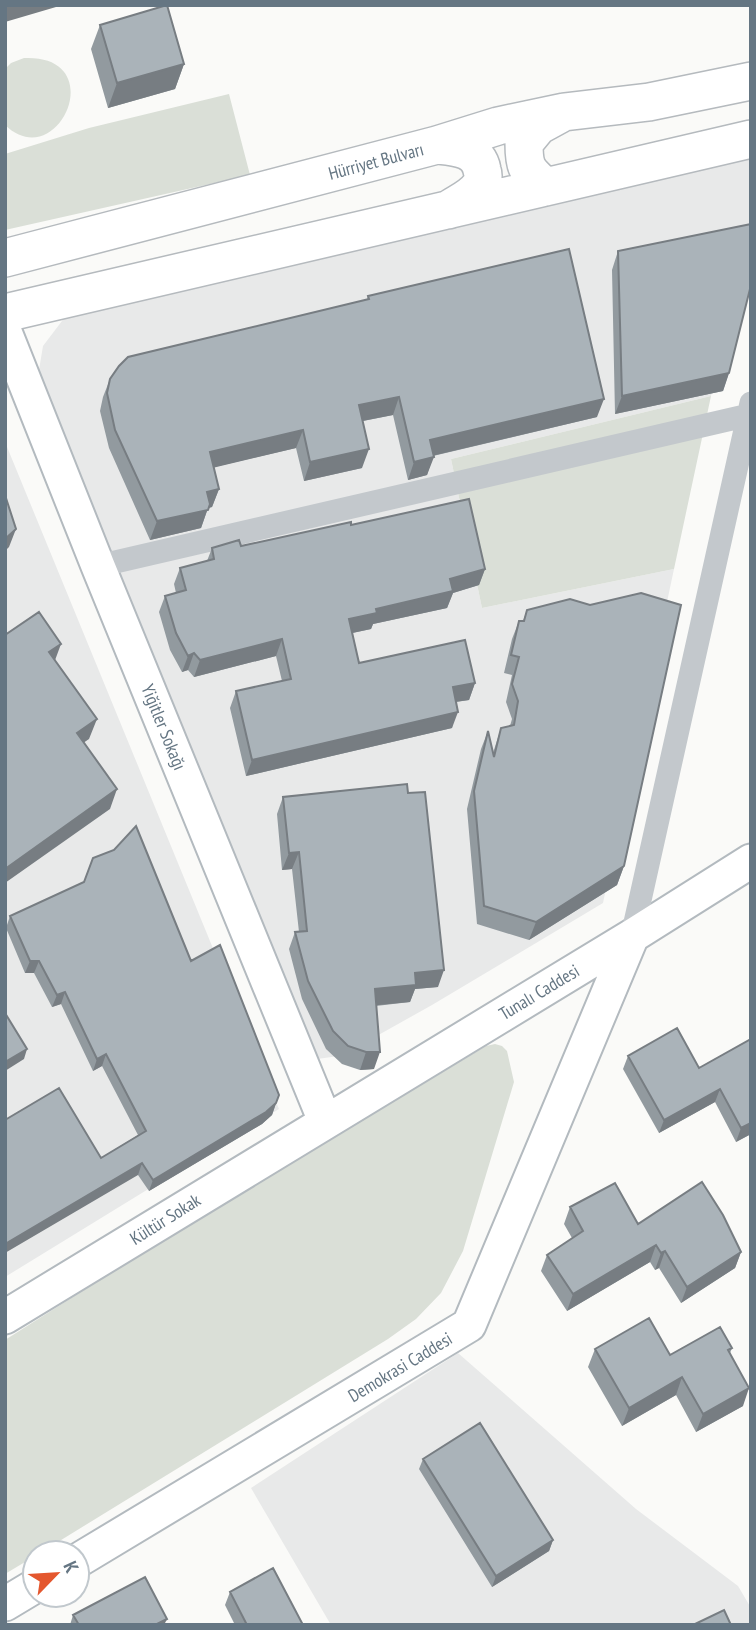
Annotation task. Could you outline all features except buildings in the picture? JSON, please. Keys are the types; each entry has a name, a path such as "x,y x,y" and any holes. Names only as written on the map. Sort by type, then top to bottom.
{"main road":[{"name":"Hürriyet Bulvarı","path":"5,258 437,145 498,126 564,112 649,102 751,81"},
{"path":"545,187 524,163 524,143 538,126 564,112"},
{"path":"5,313 751,139"},
{"path":"437,145 462,148 475,155 484,175 472,194 447,211"}],"street":[{"name":"Yiğitler Sokağı","path":"5,332 325,1121"},
{"path":"98,566 750,409 632,936"},
{"name":"Tunalı Caddesi","path":"325,1121 751,861"},
{"name":"Demokrasi Caddesi","path":"91,1553 469,1325 632,936"},
{"name":"Kültür Sokak","path":"5,1317 325,1121"},
{"path":"5,1604 21,1594"}],"shaded area":[{"path":"24,58 51,62 66,74 71,91 67,109 58,125 43,135 25,137 5,125 5,69 11,63"},
{"path":"229,94 250,175 5,230 5,154 89,128"},
{"path":"751,157 751,221 711,396 451,459 482,608 674,569 603,903 357,1047 339,1056 317,1059 36,388 43,346 65,317"},
{"path":"711,396 674,569 482,608 451,459"},
{"path":"5,442 279,1109 5,1277"},
{"path":"495,1044 507,1051 514,1082 463,1251 441,1293 416,1319 388,1339 63,1539 21,1539 21,1564 5,1574 5,1340 177,1231 486,1046"},
{"path":"458,1353 636,1509 738,1586 751,1608 751,1625 331,1625 251,1488"}]}
